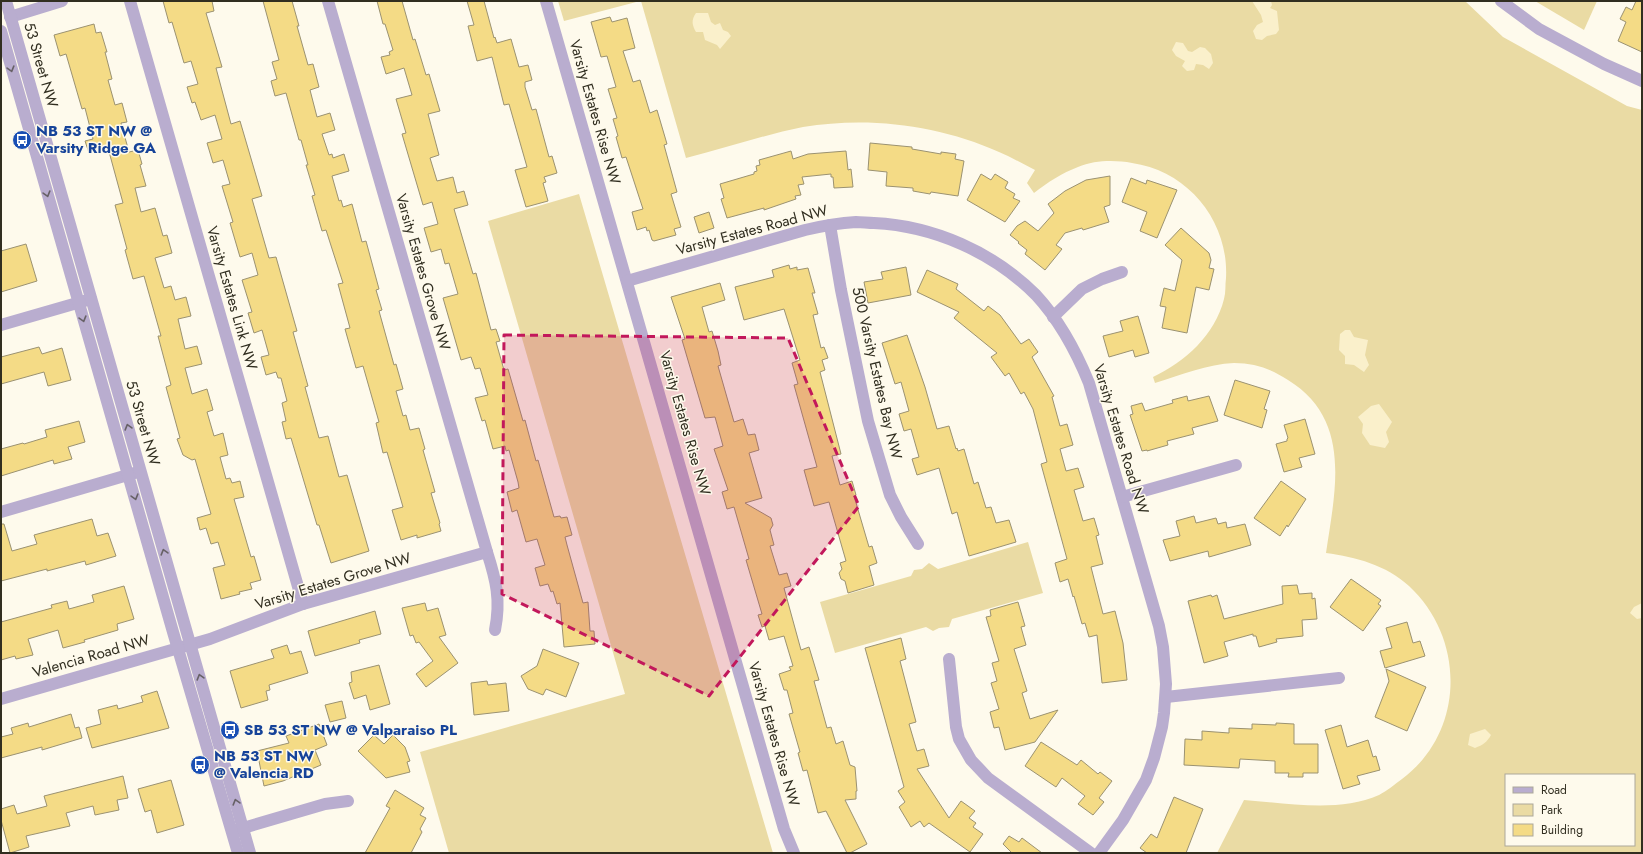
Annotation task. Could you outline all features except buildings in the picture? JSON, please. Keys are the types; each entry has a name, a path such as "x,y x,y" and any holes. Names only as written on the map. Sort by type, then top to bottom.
{"street":[{"name":"53 Street NW","path":"6,1 6,15 91,299 250,853"},
{"path":"1,30 6,15 62,1"},
{"name":"Varsity Estates Link NW","path":"130,1 303,604"},
{"name":"Varsity Estates Grove NW","path":"328,1 498,594 495,630"},
{"name":"Varsity Estates Rise NW","path":"546,1 784,829 794,853"},
{"path":"1500,1 1539,29 1604,64 1642,81"},
{"name":"53 Street NW","path":"1,30 238,853"},
{"name":"Varsity Estates Road NW","path":"627,281 805,230 857,222 894,224 933,232 968,247 990,259 1036,296 1066,335 1077,355 1089,383 1159,626 1166,668 1166,697 1164,713 1158,744 1146,780 1123,820 1099,853"},
{"name":"500 Varsity Estates Bay NW","path":"830,225 841,290 868,421 890,495 901,518 918,544"},
{"path":"1053,317 1082,289 1102,279 1122,272"},
{"path":"1,325 91,299"},
{"path":"1122,498 1236,465"},
{"path":"1,512 141,472"},
{"name":"Varsity Estates Grove NW","path":"190,645 303,604 486,552"},
{"name":"Valencia Road NW","path":"1,699 190,645"},
{"path":"949,659 956,727 959,738 978,770 1092,853"},
{"path":"1166,697 1339,678"},
{"path":"231,831 325,804 348,801"}],"highlighted area":[{"path":"504,335 788,338 859,506 709,696 502,594"}],"green space":[{"path":"558,1 640,1 564,21"},
{"path":"641,1 1465,1 1503,37 1627,106 1642,110 1642,853 1217,853 1244,800 1313,805 1347,804 1363,801 1379,795 1402,779 1423,759 1438,736 1447,711 1450,685 1448,658 1441,632 1428,608 1409,586 1381,567 1348,557 1326,553 1333,505 1335,458 1331,436 1323,415 1309,396 1288,380 1275,373 1256,365 1242,363 1214,365 1155,383 1153,377 1176,364 1197,346 1206,336 1220,312 1225,296 1225,257 1220,237 1212,219 1201,202 1187,188 1171,176 1152,168 1132,163 1105,161 1091,163 1072,169 1055,178 1034,193 1027,183 1035,170 1004,154 976,143 928,129 903,125 853,122 803,127 686,158"},
{"path":"1535,1 1597,1 1584,30"},
{"path":"579,194 773,853 449,853 420,752 625,694 488,221"},
{"path":"1028,542 1043,593 952,619 949,627 939,628 933,631 926,627 835,653 820,602 911,576 914,570 922,569 929,563 938,569"}],"sand":[{"path":"1252,1 1271,1 1272,5 1270,8 1277,11 1279,30 1276,34 1267,36 1262,40 1256,39 1253,31 1257,25 1263,22 1261,15"},
{"path":"696,13 708,13 711,22 715,25 720,23 723,30 728,32 731,36 720,49 717,45 705,40 703,32 696,32 693,18"},
{"path":"1176,42 1183,43 1188,51 1192,52 1200,47 1205,48 1211,54 1213,63 1209,69 1203,65 1196,64 1194,70 1187,71 1182,66 1185,61 1176,56 1172,50"},
{"path":"1345,330 1350,330 1354,337 1368,340 1365,355 1369,365 1364,372 1354,365 1345,364 1345,356 1339,350 1340,334"},
{"path":"1379,404 1392,422 1386,432 1389,442 1385,448 1370,445 1362,433 1363,424 1358,417 1371,406"},
{"path":"1642,603 1642,618 1637,619 1630,613 1634,607"},
{"path":"1485,729 1491,735 1483,744 1475,748 1468,745 1470,734"}],"place":[{"name":"NB 53 ST NW @ Varsity Ridge GA","path":"22,140"},
{"name":"SB 53 ST NW @ Valparaiso PL","path":"230,730"},
{"name":"NB 53 ST NW @ Valencia RD","path":"200,765"}]}
